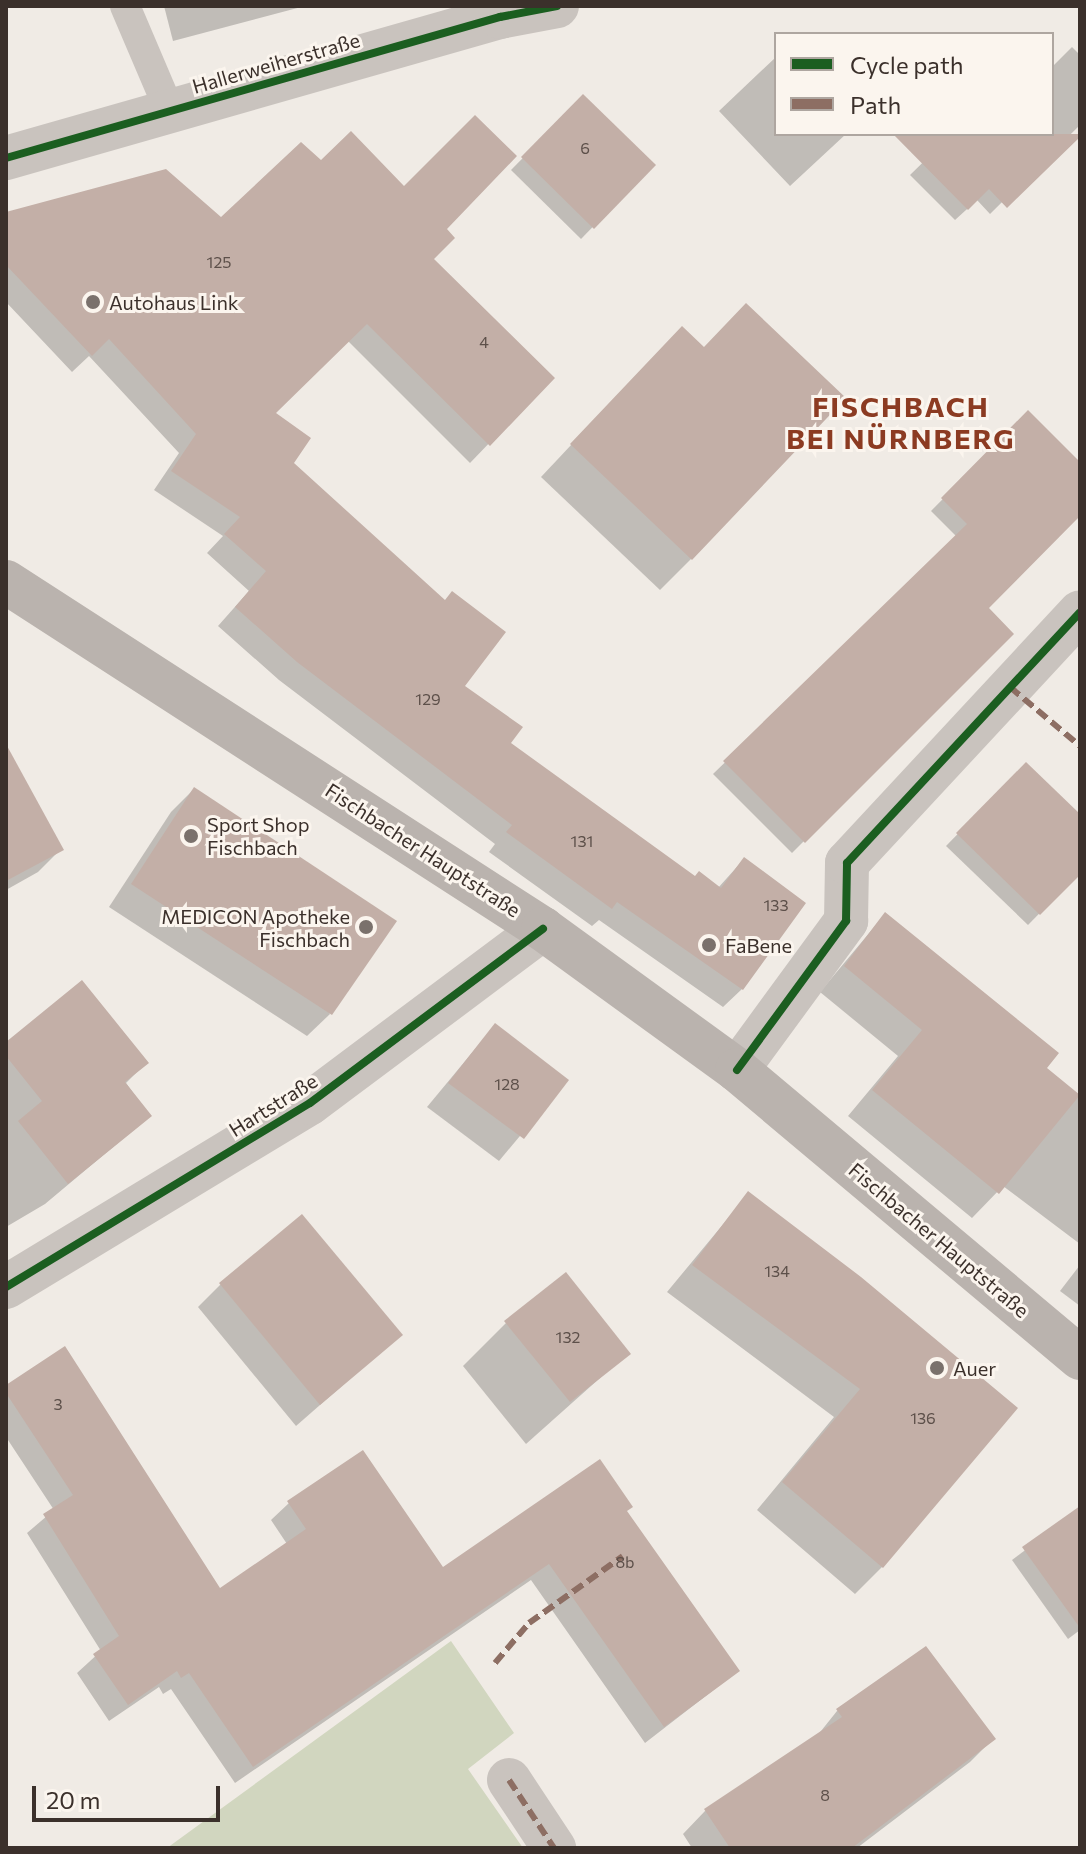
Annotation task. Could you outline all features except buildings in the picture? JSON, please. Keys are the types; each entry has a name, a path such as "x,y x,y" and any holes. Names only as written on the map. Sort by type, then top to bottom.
{"main road":[{"name":"Fischbacher Hauptstraße","path":"6,582 543,929 737,1070 1080,1358"}],"street":[{"name":"Hallerweiherstraße","path":"6,158 499,12 557,6"},
{"path":"737,1070 846,921 847,863 1080,612"},
{"name":"Hartstraße","path":"6,1287 310,1103 543,929"},
{"path":"509,1780 554,1848"}],"lane":[{"path":"125,6 169,109"}],"green space":[{"path":"451,1641 514,1733 468,1769 523,1848 167,1848"}],"marked path":[{"path":"1010,687 1080,746"},
{"path":"495,1663 529,1623 623,1556"},
{"path":"509,1780 554,1848"}],"cycle path":[{"path":"6,158 500,17 557,6"},
{"path":"737,1070 846,921 847,863 1080,612"},
{"path":"6,1287 310,1103 543,929"}],"place":[{"name":"Autohaus Link","path":"93,302"},
{"name":"Sport Shop Fischbach","path":"191,836"},
{"name":"MEDICON Apotheke Fischbach","path":"366,927"},
{"name":"FaBene","path":"709,945"},
{"name":"Auer","path":"937,1368"}],"district":[{"name":"FISCHBACH BEI NÜRNBERG","path":"901,422"}]}
